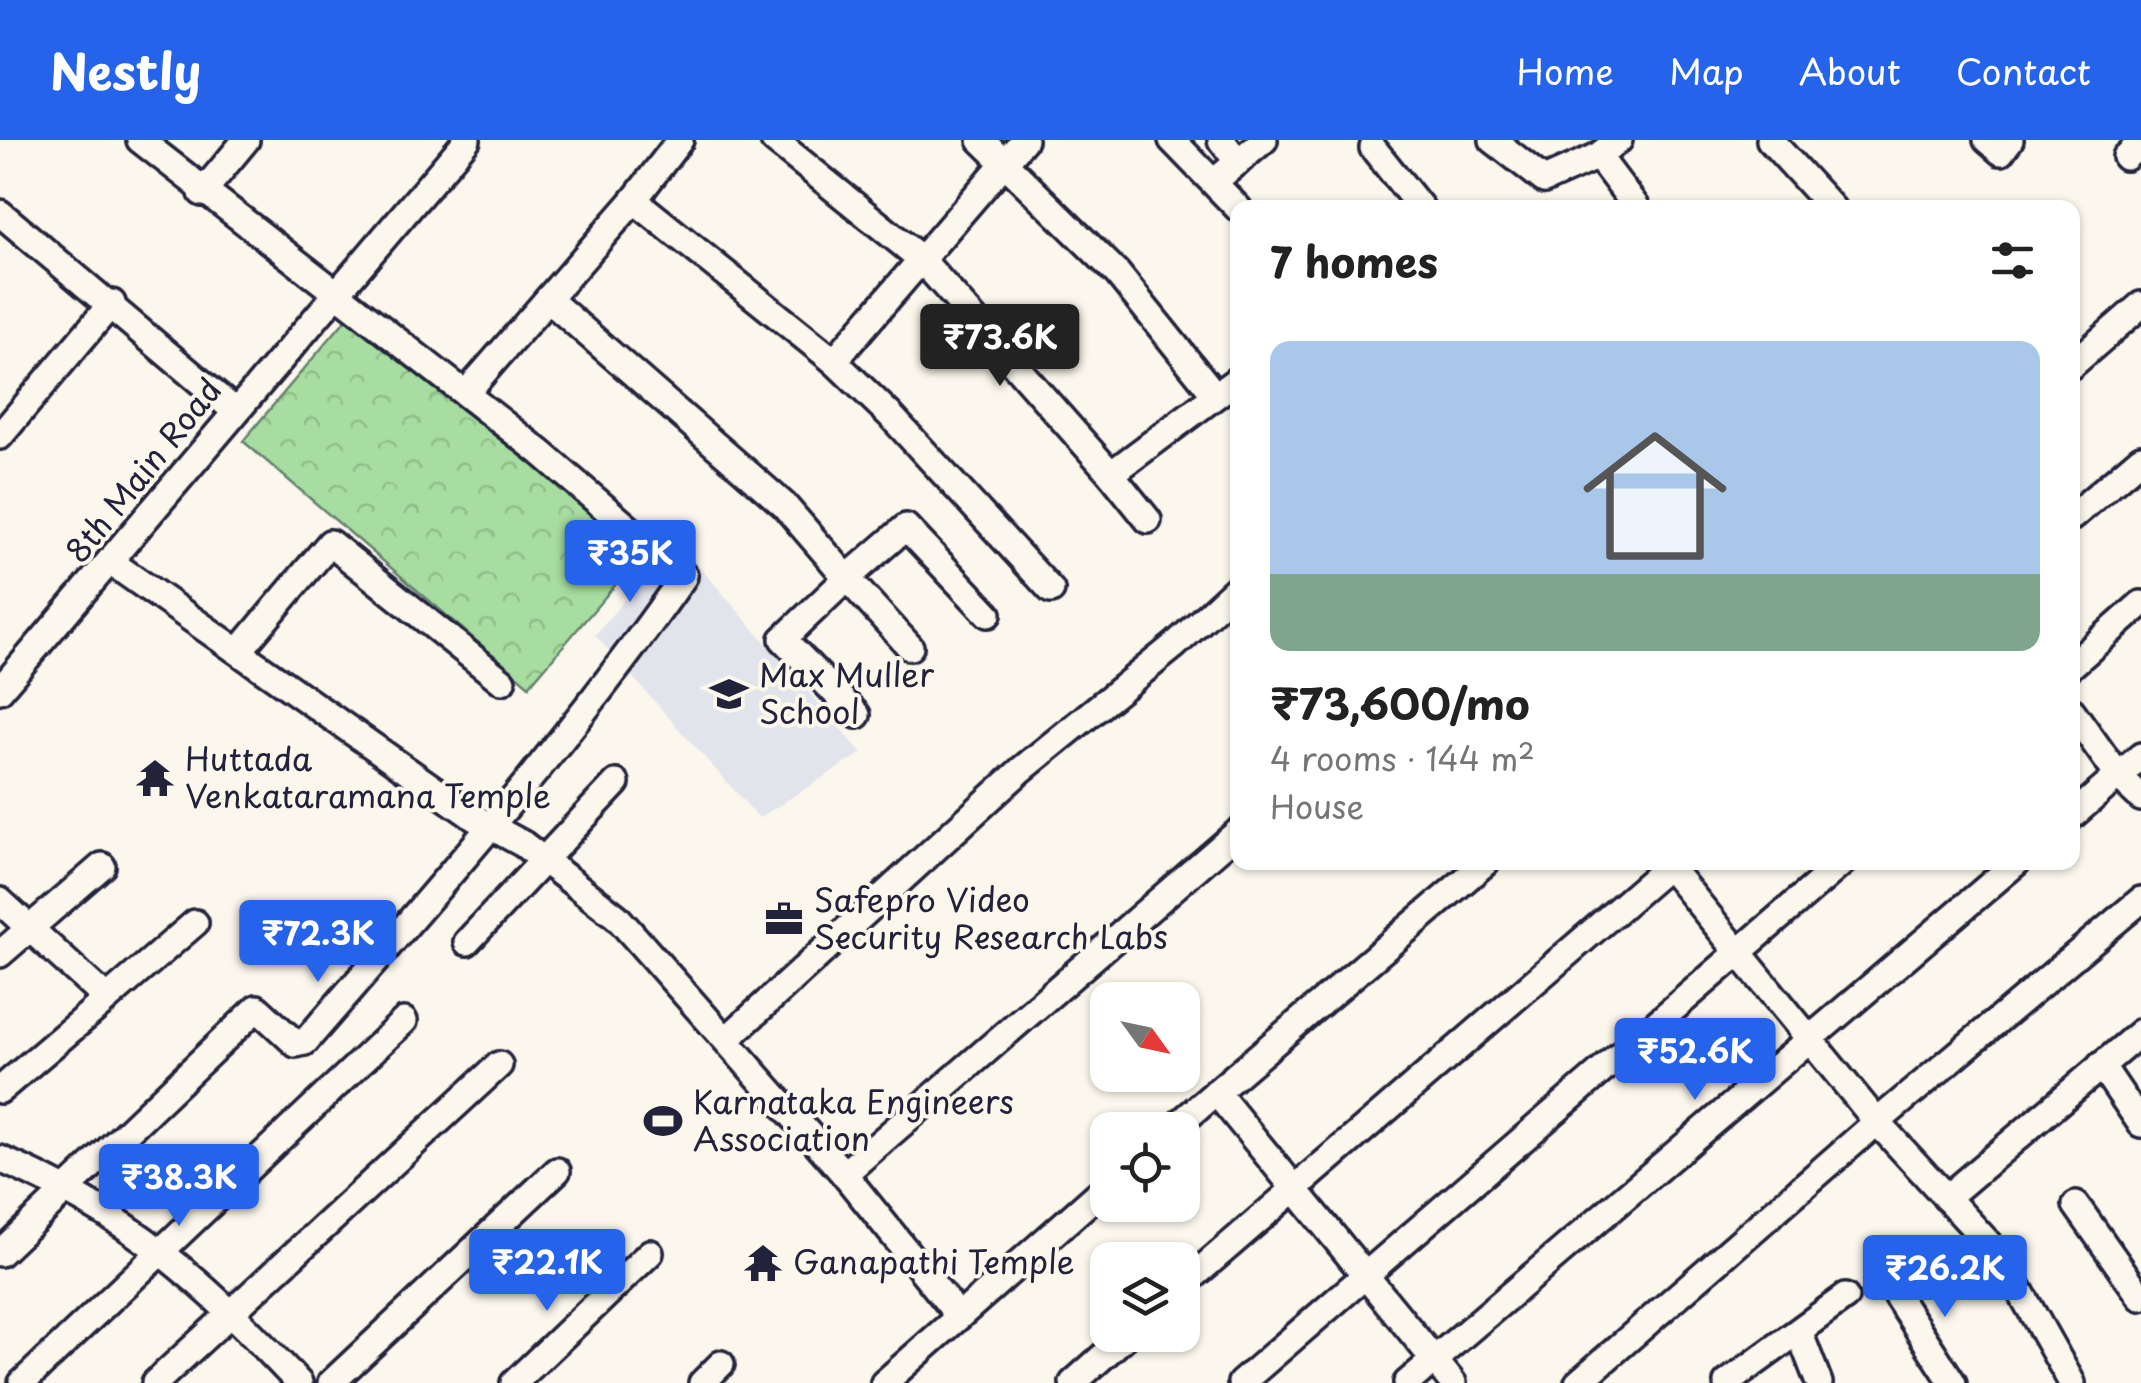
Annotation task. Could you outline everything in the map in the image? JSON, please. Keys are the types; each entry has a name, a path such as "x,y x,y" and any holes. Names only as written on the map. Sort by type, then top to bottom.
{"street":[{"path":"0,1253 258,1008 296,1044 305,1042 492,828 619,669 684,576 466,393 202,192 140,140"},
{"path":"202,192 246,140"},
{"name":"8th Main Road","path":"0,690 112,564 335,291 467,140"},
{"path":"466,393 634,200 680,140"},
{"path":"774,140 921,259 1148,520"},
{"path":"981,140 1117,273 1215,395"},
{"path":"834,360 1024,140"},
{"path":"1172,140 1231,200"},
{"path":"1220,140 1238,162"},
{"path":"1215,181 1264,140"},
{"path":"1493,140 1544,180 1598,156 1619,140"},
{"path":"1770,140 1825,200"},
{"path":"1988,140 2000,152 2010,140"},
{"path":"1373,148 1415,200"},
{"path":"1598,156 1631,200"},
{"path":"634,200 834,360 1051,590"},
{"path":"2,219 112,304 235,411"},
{"path":"548,300 784,505 910,647"},
{"path":"0,436 112,304"},
{"path":"2080,358 2141,305"},
{"path":"1111,474 1230,385"},
{"path":"2080,509 2141,458"},
{"path":"856,715 783,640 906,527 988,614"},
{"path":"240,650 330,543 502,682"},
{"path":"112,564 544,860 617,916 844,1174 958,1315"},
{"path":"727,1039 1021,770 1230,594"},
{"path":"2080,657 2141,604"},
{"path":"2080,722 2119,776 2141,798"},
{"path":"2080,809 2141,756"},
{"path":"467,942 616,783"},
{"path":"844,1174 1230,839"},
{"path":"0,954 102,866"},
{"path":"1193,1112 1477,870"},
{"path":"1200,1270 1662,870"},
{"path":"1674,870 1877,1122 2000,1258 2072,1383"},
{"path":"1241,1383 1834,870"},
{"path":"1408,1383 2008,870"},
{"path":"1578,1383 1877,1122 2141,900"},
{"path":"0,901 106,1000"},
{"path":"0,1090 195,923"},
{"path":"22,1383 165,1252 404,1022"},
{"path":"1946,1198 2141,1032"},
{"path":"155,1383 499,1065"},
{"path":"2101,1065 2141,1124"},
{"path":"1216,1092 1453,1383"},
{"path":"0,1159 69,1188 165,1252 232,1312 299,1383"},
{"path":"331,1383 557,1170"},
{"path":"884,1383 1090,1201"},
{"path":"2076,1205 2141,1297"},
{"path":"514,1383 650,1252"},
{"path":"1890,1286 1953,1383"},
{"path":"1739,1380 1845,1297"},
{"path":"1800,1334 1820,1383"},
{"path":"1072,1383 1108,1352"},
{"path":"702,1383 721,1364"}],"shaded area":[{"name":"Max Muller School","path":"675,539 862,753 759,818 595,635"}],"green space":[{"path":"353,311 640,556 529,686 243,441"}],"place":[{"name":"Max Muller School","path":"729,694"},
{"name":"Huttada Venkataramana Temple","path":"155,778"},
{"name":"Safepro Video Security Research Labs","path":"784,919"},
{"name":"Karnataka Engineers Association","path":"663,1121"},
{"name":"Ganapathi Temple","path":"763,1263"}]}
